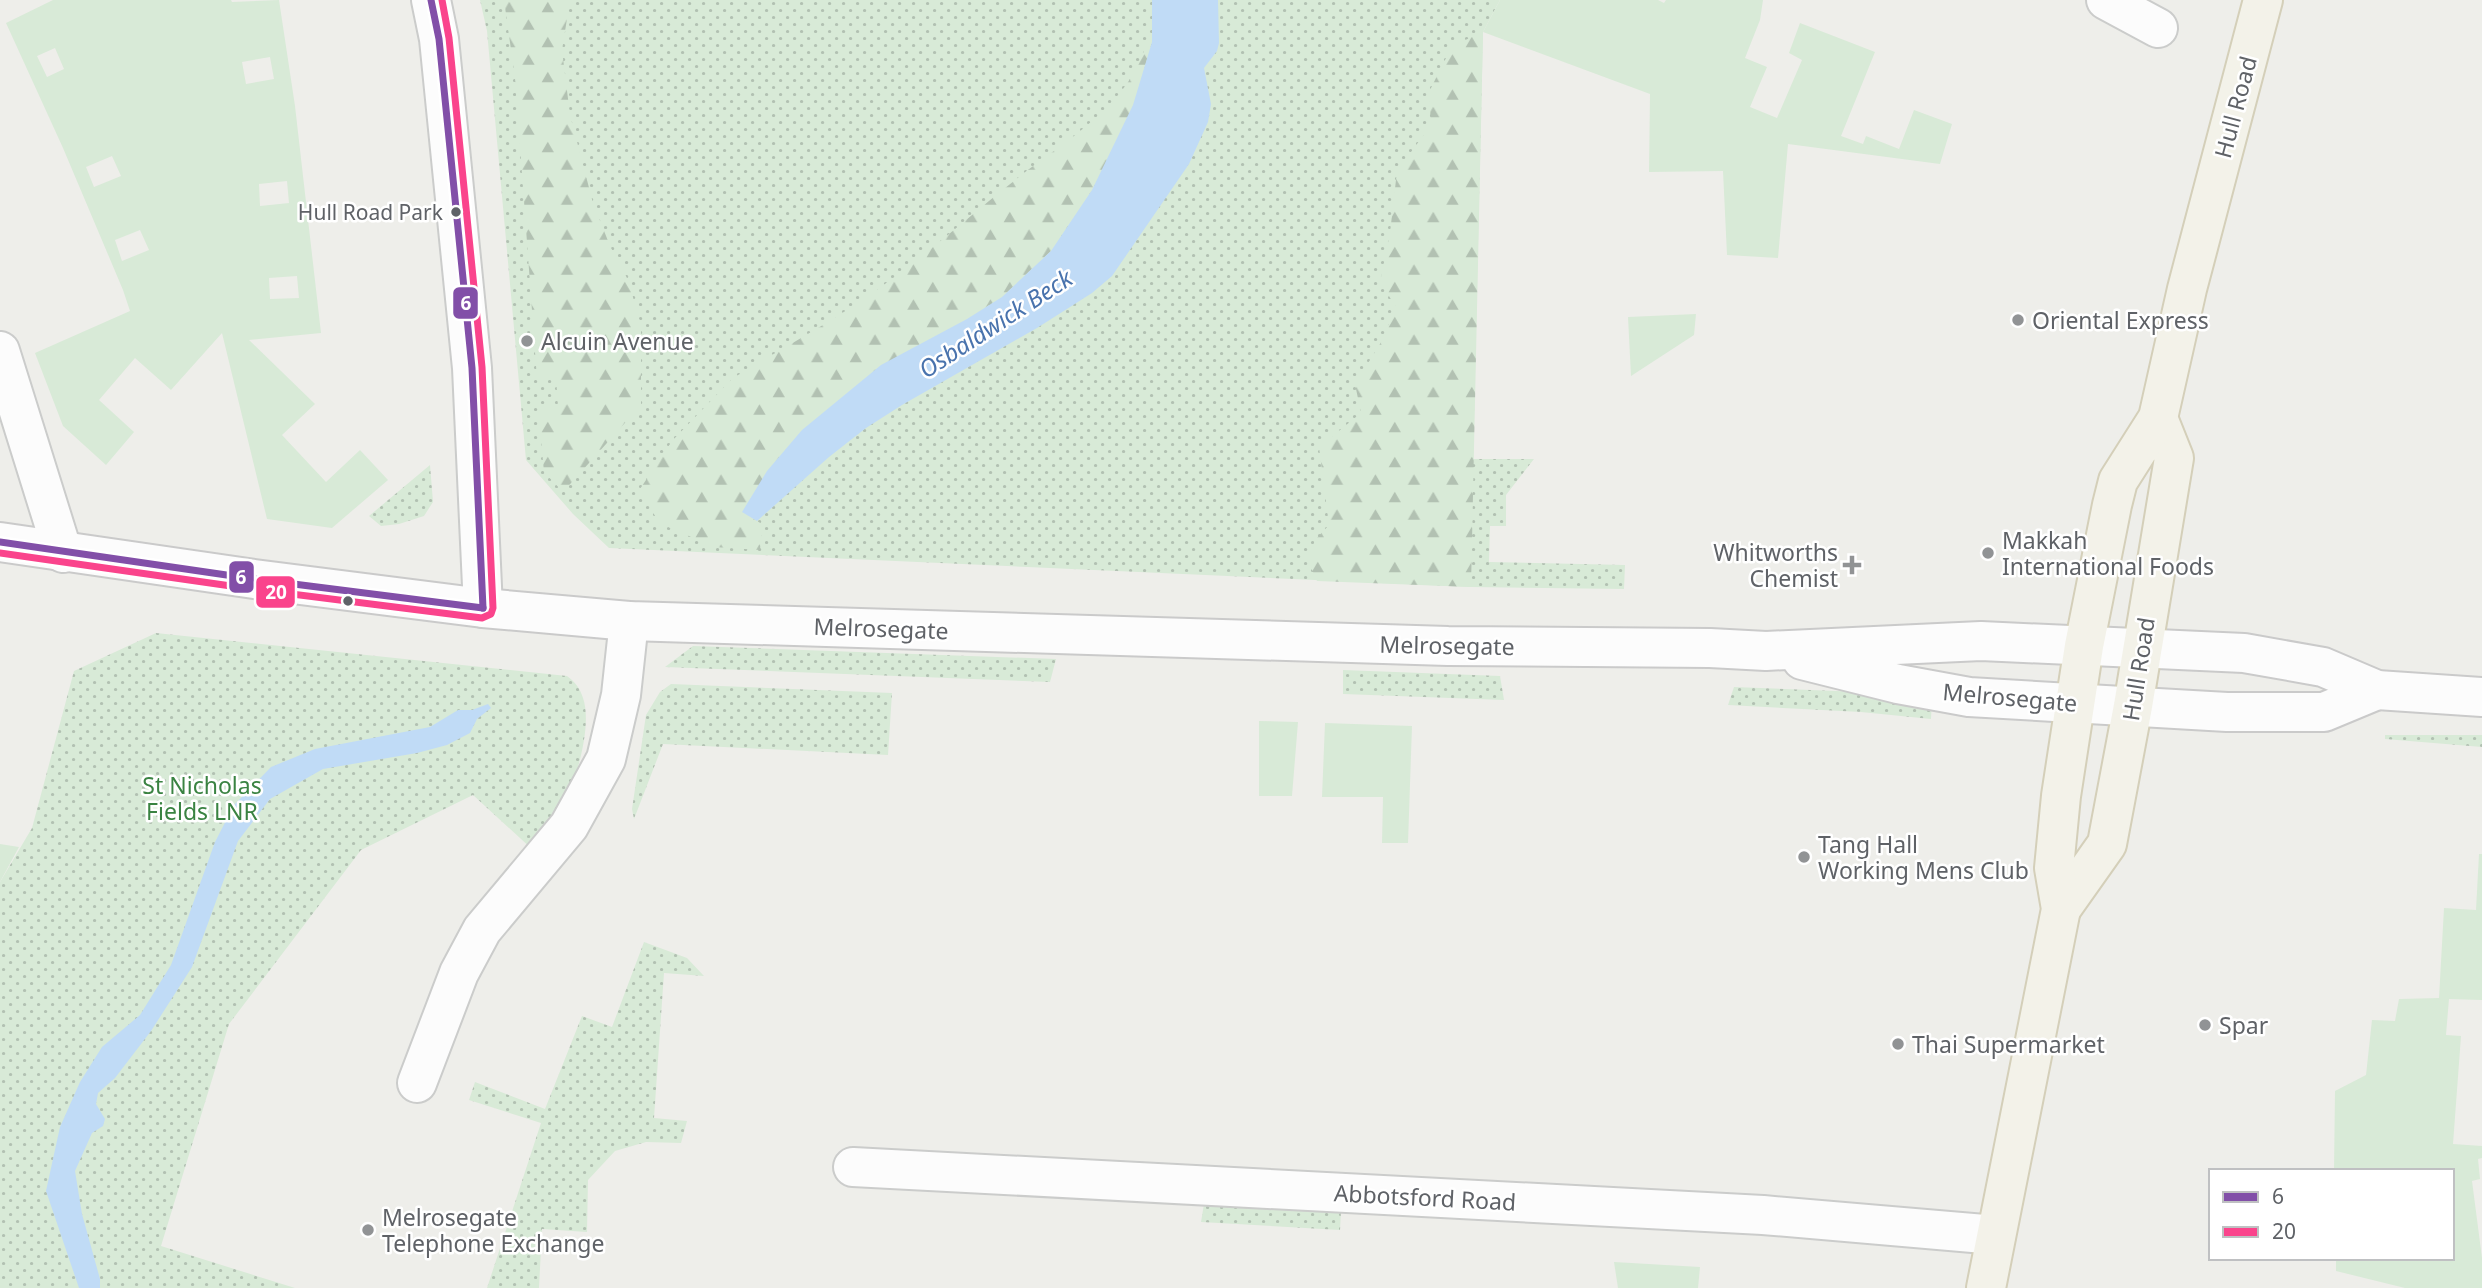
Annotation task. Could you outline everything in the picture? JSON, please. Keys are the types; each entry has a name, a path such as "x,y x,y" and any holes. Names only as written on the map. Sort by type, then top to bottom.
{"main road":[{"name":"Hull Road","path":"1986,1288 2060,909 2054,867 2074,704 2118,481 2158,418 2187,289 2263,0"},
{"name":"Hull Road","path":"2060,909 2106,844 2133,706 2174,458 2158,418"}],"street":[{"path":"431,0 439,39 472,368 483,608"},
{"path":"2106,0 2158,28"},
{"path":"0,351 64,553"},
{"name":"Melrosegate","path":"0,542 64,553 483,608 629,621 1448,646 1710,648 1766,651 1981,641 2244,653 2323,667 2377,690"},
{"path":"417,1083 450,994 482,930 569,826 606,759 621,695 629,621"},
{"name":"Melrosegate","path":"1766,651 1898,684 1969,697 2074,704 2227,712 2324,712 2377,690"},
{"path":"2377,690 2482,697"},
{"name":"Abbotsford Road","path":"853,1167 1750,1214 1996,1235"}],"green space":[{"path":"53,0 279,0 295,106 321,333 249,340 315,404 282,435 326,482 360,450 388,480 332,528 267,519 222,333 171,390 135,358 99,400 134,432 106,465 63,426 35,353 130,311 63,148 6,23","holes":["55,48 64,69 47,77 37,56","270,57 274,79 246,84 242,62","112,156 121,176 94,187 86,167","287,181 289,203 260,206 259,184","140,230 149,250 122,261 115,240","297,276 299,298 270,299 269,278"]},
{"name":"Hull Road Park","path":"480,0 1500,0 1483,32 1473,459 1534,459 1506,495 1506,526 1490,526 1489,562 1625,565 1624,589 1471,587 609,548 573,514 526,460 487,31"},
{"path":"504,0 570,0 562,50 570,115 593,203 610,246 628,280 641,325 641,405 563,492 544,472 538,407 558,406 556,378 537,379 515,78"},
{"path":"1500,0 1658,0 1664,3 1666,0 1763,0 1760,20 1745,58 1767,67 1750,107 1777,118 1802,60 1789,53 1800,23 1875,52 1841,136 1863,144 1866,136 1899,149 1914,110 1952,124 1940,164 1788,144 1778,258 1727,255 1723,171 1649,172 1650,94 1483,32"},
{"path":"1483,32 1471,587 1317,581 1308,561 1315,540 1329,525 1319,447 1361,413 1355,384 1380,344 1396,307 1380,282 1390,233 1397,171 1431,125 1429,92 1452,46"},
{"path":"1152,42 1134,105 1111,154 1092,190 1051,251 1002,297 967,319 742,512 762,524 760,550 714,547 659,523 640,489 672,441 733,378 825,324 878,289 1079,132 1112,102 1127,84 1146,44"},
{"path":"1696,314 1694,335 1631,376 1628,317"},
{"path":"430,465 433,502 424,516 399,524 381,526 369,516"},
{"name":"St Nicholas Fields LNR","path":"156,633 567,676 580,691 586,710 581,755 562,810 533,850 473,795 361,850 229,1024 161,1246 295,1288 0,1288 0,882 32,828 74,671"},
{"path":"693,646 1056,659 1050,682 665,667"},
{"path":"1343,670 1500,676 1504,700 1343,694"},
{"path":"671,684 892,693 888,755 663,744 634,819 632,809 646,715 660,692"},
{"path":"1734,687 1932,697 1931,719 1861,712 1728,705"},
{"path":"1259,721 1298,722 1292,796 1259,796"},
{"path":"1325,723 1412,726 1408,843 1382,843 1383,797 1322,797"},
{"path":"2385,735 2482,735 2482,747 2385,739"},
{"path":"0,844 19,847 0,882"},
{"path":"2479,854 2482,854 2482,1000 2449,999 2446,1035 2461,1036 2453,1144 2482,1146 2482,1158 2478,1159 2480,1179 2472,1181 2482,1258 2482,1288 2405,1288 2336,1271 2336,1260 2454,1260 2454,1169 2334,1169 2335,1091 2366,1075 2372,1020 2395,1021 2399,999 2439,998 2444,908 2476,910"},
{"path":"644,942 687,958 704,976 664,973 654,1118 687,1121 681,1143 646,1142 615,1151 588,1180 587,1232 542,1229 539,1288 487,1288 541,1123 469,1100 475,1082 545,1109 582,1016 612,1027"},
{"path":"1204,1204 1341,1211 1340,1230 1201,1222"},
{"path":"1614,1262 1700,1267 1698,1288 1618,1288"}],"water":[{"name":"Osbaldwick Beck","path":"1152,0 1218,0 1219,43 1217,51 1204,68 1211,104 1208,122 1189,164 1112,276 1092,293 1037,328 866,428 757,521 742,512 767,471 802,430 881,365 1002,297 1051,251 1092,190 1133,105 1152,42"},
{"path":"488,704 491,708 477,719 470,733 447,745 417,753 323,769 270,799 238,841 192,967 151,1031 115,1078 98,1093 96,1104 105,1119 103,1126 92,1133 75,1171 82,1214 100,1279 100,1288 79,1288 46,1191 60,1127 80,1082 102,1047 140,1015 171,965 215,842 234,805 271,767 315,749 430,727 458,710 472,710"}],"transit line":[{"name":"6","path":"431,0 439,39 472,368 483,608"},
{"name":"20","path":"0,553 482,618 491,614 493,608 482,367 449,38 442,0"},
{"name":"6","path":"0,542 254,579 483,608"}],"place":[{"name":"Hull Road Park","path":"456,212"},
{"name":"Oriental Express","path":"2018,320"},
{"name":"Alcuin Avenue","path":"527,341"},
{"name":"Makkah International Foods","path":"1988,553"},
{"name":"Whitworths Chemist","path":"1852,565"},
{"name":"Tang Hall Working Mens Club","path":"1804,857"},
{"name":"Spar","path":"2205,1025"},
{"name":"Thai Supermarket","path":"1898,1044"},
{"name":"Melrosegate Telephone Exchange","path":"368,1230"}]}
